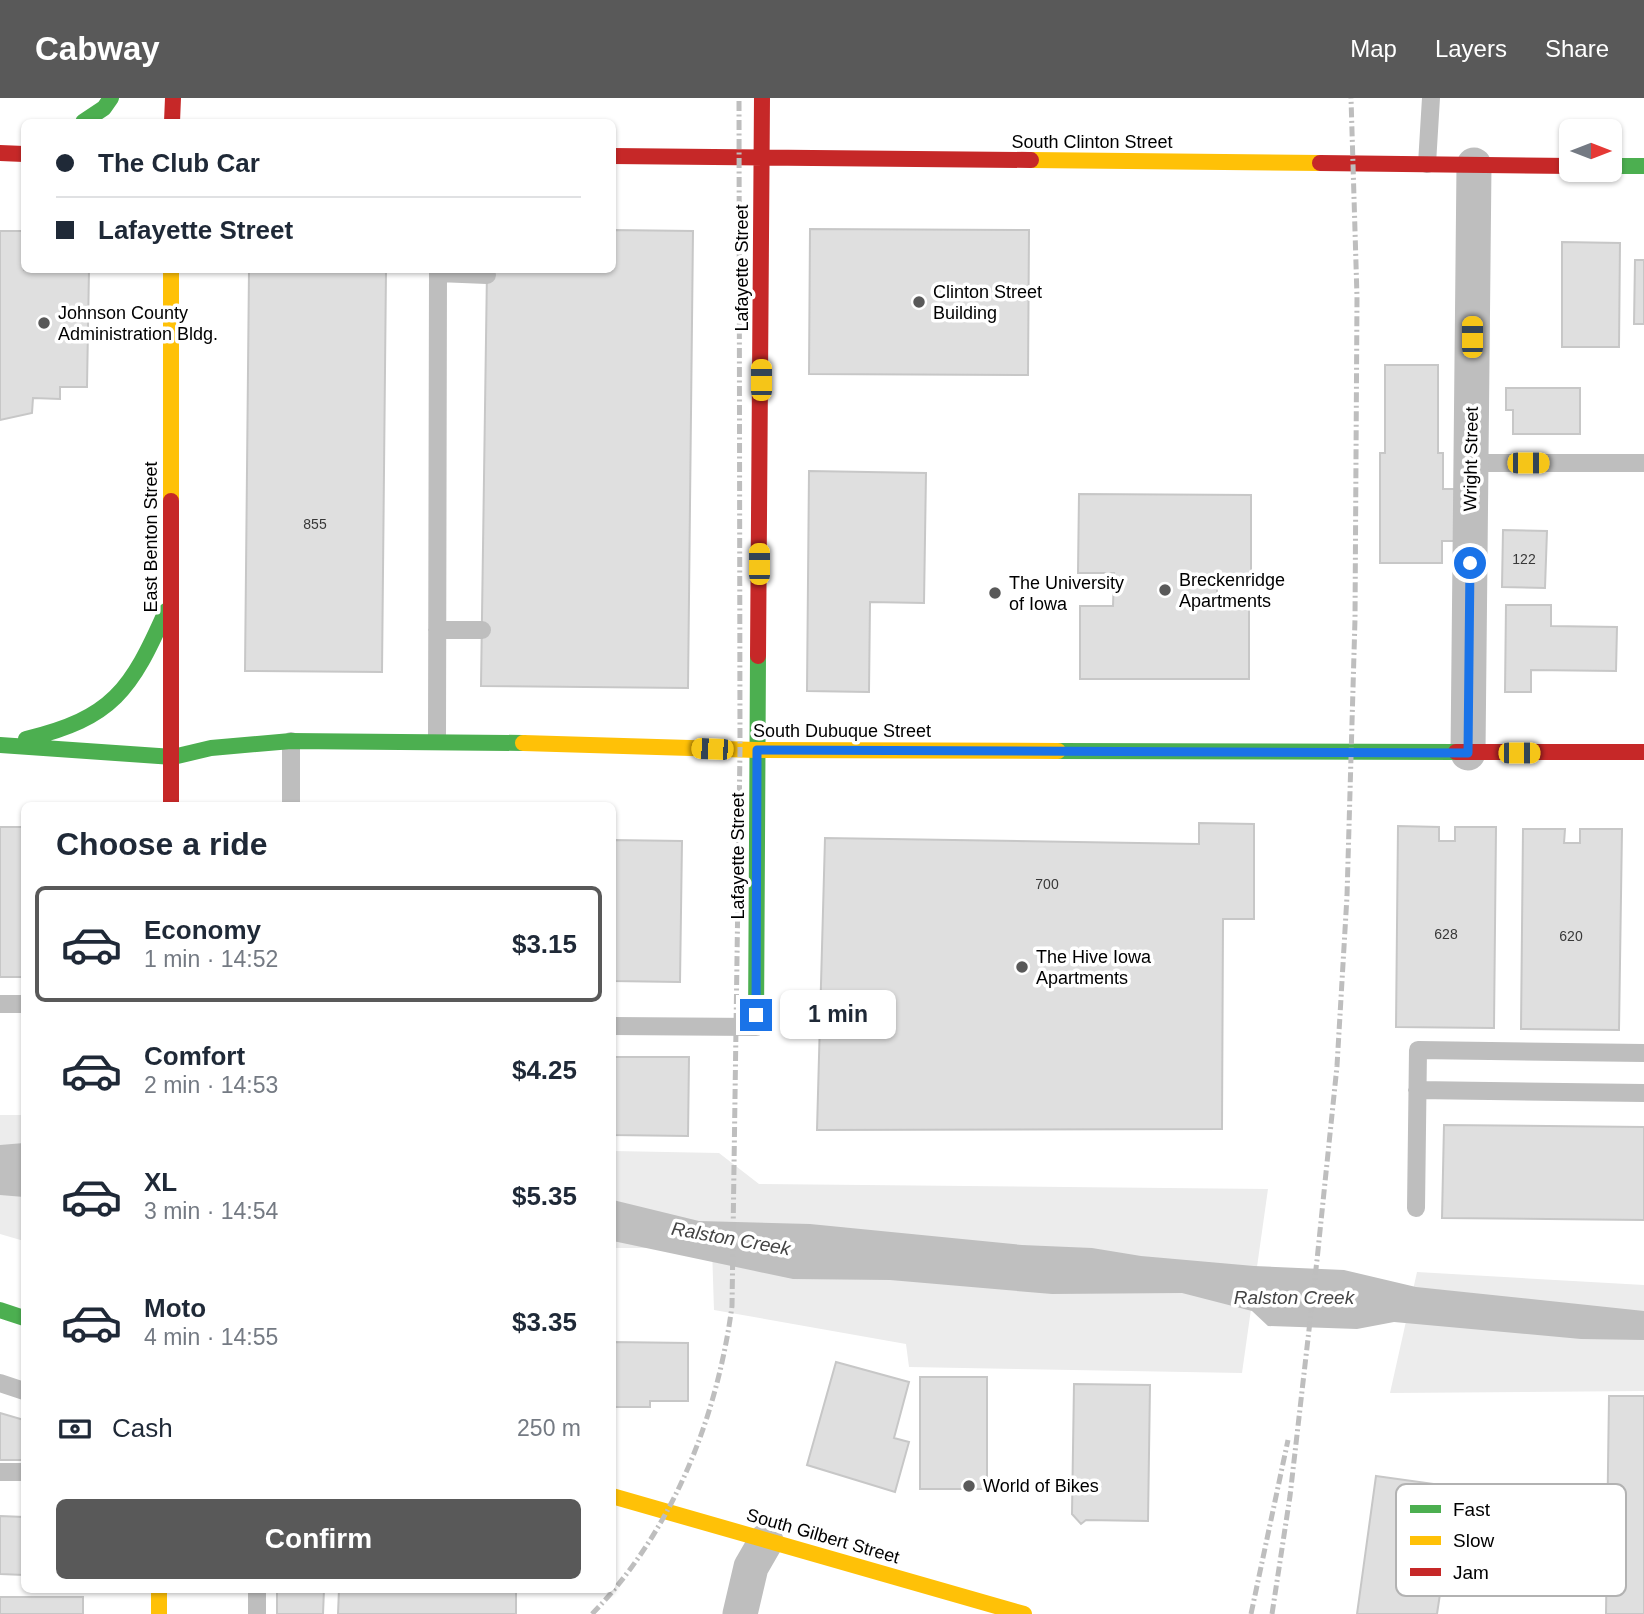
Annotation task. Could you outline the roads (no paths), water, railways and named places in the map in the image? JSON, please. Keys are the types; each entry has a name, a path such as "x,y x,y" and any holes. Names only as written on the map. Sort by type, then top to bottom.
{"street":[{"path":"88,119 104,108 111,98"},
{"path":"172,119 173,98"},
{"name":"Lafayette Street","path":"756,1027 762,98"},
{"path":"3,153 21,150"},
{"path":"3,153 21,154"},
{"name":"South Clinton Street","path":"616,156 1559,166"},
{"name":"Wright Street","path":"1468,753 1474,164"},
{"path":"1622,166 1644,166"},
{"name":"East Benton Street","path":"171,273 171,802"},
{"path":"0,744 57,733 95,717 120,696 145,661 171,599"},
{"name":"South Dubuque Street","path":"0,744 173,757 211,748 291,741 438,740 757,750 1644,752"},
{"path":"0,1310 21,1317"},
{"name":"South Gilbert Street","path":"616,1497 1024,1614"},
{"path":"740,1614 751,1567 766,1541"},
{"path":"159,1593 159,1614"}],"lane":[{"path":"1427,164 1431,98"},
{"path":"438,273 438,740"},
{"path":"462,273 486,275"},
{"path":"1471,463 1644,463"},
{"path":"437,630 482,629"},
{"path":"291,741 291,802"},
{"path":"0,1004 21,1004"},
{"path":"616,1026 756,1027"},
{"path":"1416,1208 1418,1050 1644,1053"},
{"path":"1417,1090 1644,1093"},
{"path":"0,1383 21,1390"},
{"path":"0,1472 21,1472"},
{"path":"257,1593 257,1614"}],"water":[{"path":"21,1143 21,1197 0,1195 0,1145"},
{"name":"Ralston Creek","path":"616,1201 699,1221 810,1224 1022,1245 1092,1248 1141,1256 1254,1266 1344,1270 1416,1287 1644,1311 1644,1340 1581,1339 1394,1322 1357,1329 1268,1326 1252,1311 1182,1293 1052,1294 890,1280 793,1279 616,1242"}],"railway":[{"path":"616,1587 646,1547 686,1472 715,1390 732,1306 740,750 739,98"},
{"path":"1272,1614 1290,1496 1317,1260 1337,1066 1347,896 1355,619 1357,297 1351,98"},
{"path":"1251,1614 1288,1440"},
{"path":"592,1614 610,1593"}],"place":[{"name":"Clinton Street Building","path":"919,302"},
{"name":"Johnson County Administration Bldg.","path":"44,323"},
{"name":"Breckenridge Apartments","path":"1165,590"},
{"name":"The University of Iowa","path":"995,593"},
{"name":"The Hive Iowa Apartments","path":"1022,967"},
{"name":"World of Bikes","path":"969,1486"}]}
